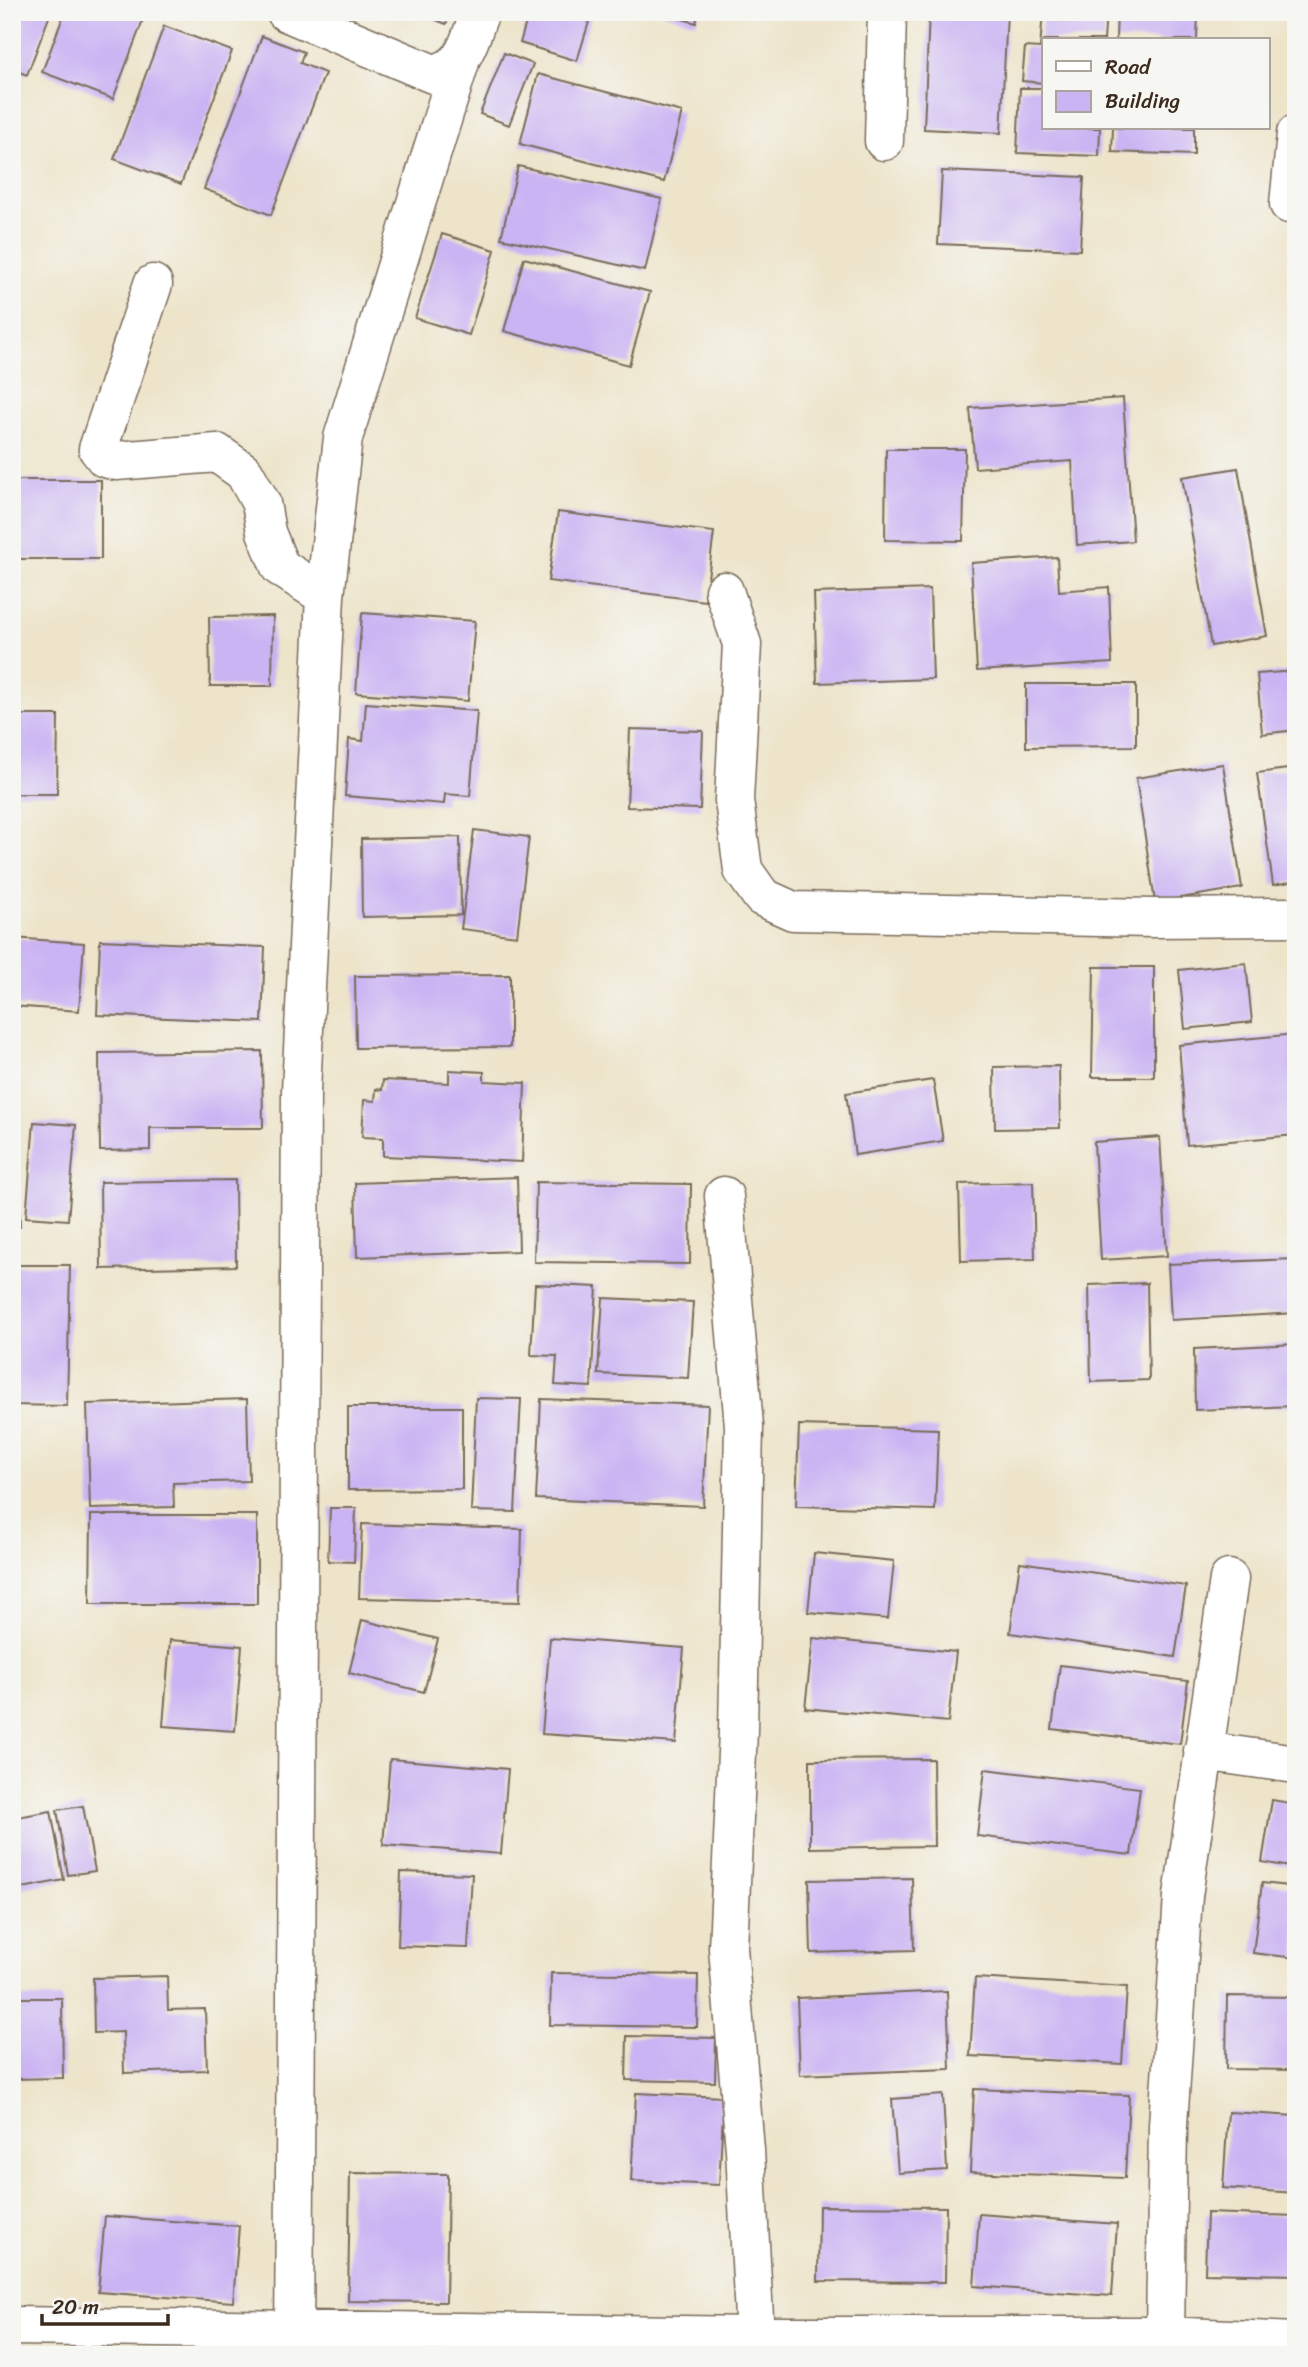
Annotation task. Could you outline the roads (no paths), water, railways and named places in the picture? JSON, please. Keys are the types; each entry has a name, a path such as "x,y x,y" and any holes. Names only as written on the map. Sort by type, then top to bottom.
{"street":[{"path":"286,12 433,74 448,71 460,62"},
{"path":"294,2343 301,1091 325,596 343,438 460,62 480,12"},
{"path":"884,141 887,12"},
{"path":"1289,204 1296,134"},
{"path":"153,284 98,449 105,458 116,461 217,453 244,472 261,503 266,532 280,567 325,596"},
{"path":"724,590 742,644 735,811 743,870 762,897 793,911 1153,918 1296,917"},
{"path":"724,1196 744,1426 738,1731 728,1948 745,2150 754,2345"},
{"path":"1165,2336 1168,2125 1183,1896 1229,1578"},
{"path":"1203,1751 1296,1763"},
{"path":"12,2326 294,2343 754,2345 1165,2336 1296,2342"}]}
